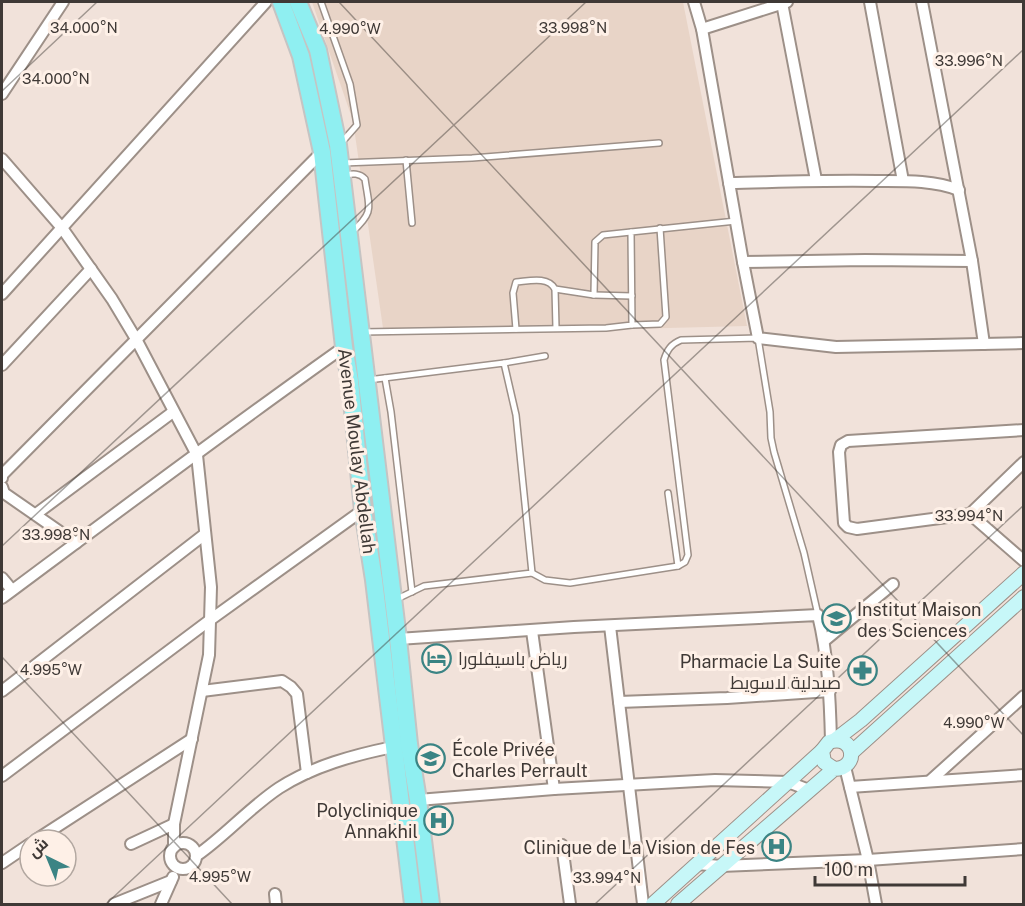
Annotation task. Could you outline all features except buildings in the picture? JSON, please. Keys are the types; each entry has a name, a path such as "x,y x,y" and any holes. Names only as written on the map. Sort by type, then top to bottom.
{"main road":[{"name":"Avenue Moulay Abdellah","path":"281,2 301,56 322,152 363,510 374,580 413,904"},
{"name":"Avenue Moulay Abdellah","path":"298,2 318,50 338,145 409,744 431,904"}],"street":[{"path":"2,94 63,2"},
{"path":"2,294 266,2"},
{"path":"694,2 702,29 758,338 836,348 1023,343"},
{"path":"702,29 785,2 816,180"},
{"path":"870,2 903,181"},
{"path":"922,2 972,261 984,344"},
{"path":"2,478 2,475 322,152"},
{"path":"2,159 62,228 112,299 136,339 197,455 212,586 208,656 174,824 174,847"},
{"path":"729,183 816,180 903,181 945,185 959,190"},
{"path":"743,262 972,261"},
{"path":"2,365 91,269"},
{"path":"2,598 276,394 344,347"},
{"path":"36,514 173,412"},
{"path":"1023,430 848,441 841,446 839,452 844,523 848,527 857,529 970,514 1023,462"},
{"path":"2,487 4,493 76,543"},
{"path":"2,776 210,620 363,510"},
{"path":"970,514 1023,561"},
{"path":"2,692 205,534"},
{"path":"652,904 830,744 861,720 1023,573"},
{"path":"2,578 12,590"},
{"path":"824,641 893,584"},
{"path":"851,753 1023,597"},
{"path":"398,639 574,627 818,615 824,641 830,691 830,744 824,762 839,768 850,787 876,904"},
{"path":"610,626 643,904"},
{"path":"532,631 554,789"},
{"path":"202,691 282,681 291,687 297,694 307,773"},
{"path":"619,702 830,691"},
{"path":"931,780 1023,696"},
{"path":"1009,709 1023,708"},
{"path":"54,828 192,738"},
{"path":"678,904 808,790 850,761 851,753 846,743 830,744"},
{"path":"196,856 188,844 178,844 171,851 171,861 178,868 188,868 196,856 280,788 307,773 358,754 393,747"},
{"path":"850,787 1023,775"},
{"path":"418,800 554,789 715,780 788,782 808,790"},
{"path":"131,844 174,824"},
{"path":"562,844 570,904"},
{"path":"697,864 721,866 868,860 1023,849"},
{"path":"2,863 18,852"},
{"path":"161,904 178,868"},
{"path":"114,904 171,881"}],"lane":[{"path":"321,2 350,84 357,125 355,130 338,145"},
{"path":"341,169 406,160 472,158 659,143"},
{"path":"406,160 412,223"},
{"path":"341,169 362,176 365,180 370,212 349,235"},
{"path":"594,295 595,242 603,235 736,221"},
{"path":"361,332 618,327 660,324 666,317 660,228"},
{"path":"631,231 632,325"},
{"path":"516,329 513,293 516,282 544,280 552,283 555,289 556,328"},
{"path":"555,289 594,295 632,296"},
{"path":"393,601 424,586 532,573 545,580 570,583 678,566 684,562 688,555 664,360 673,344 681,340 758,338 773,445 804,553 818,615"},
{"path":"367,381 545,356"},
{"path":"504,363 516,415 532,573"},
{"path":"385,378 412,592"},
{"path":"668,494 678,566"}],"shaded area":[{"path":"312,2 683,2 747,326 384,335 353,121"}],"place":[{"name":"Institut Maison des Sciences","path":"836,619"},
{"name":"رياض باسيفلورا","path":"437,658"},
{"name":"Pharmacie La Suite صيدلية لاسويط","path":"862,671"},
{"name":"École Privée Charles Perrault","path":"431,759"},
{"name":"Polyclinique Annakhil","path":"439,820"},
{"name":"Clinique de La Vision de Fes","path":"776,847"}]}
